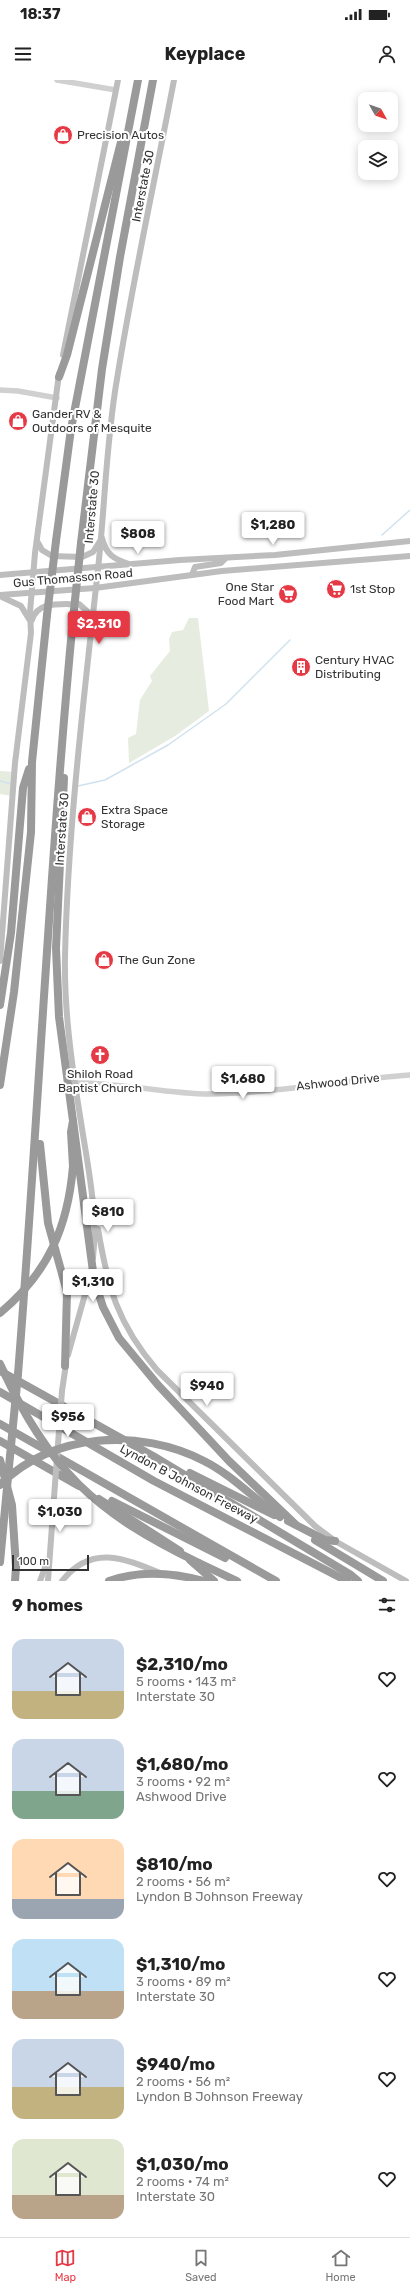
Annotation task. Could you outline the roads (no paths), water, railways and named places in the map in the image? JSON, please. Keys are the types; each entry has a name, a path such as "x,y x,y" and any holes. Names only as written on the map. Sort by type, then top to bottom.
{"highway":[{"path":"59,377 68,355 98,230 138,80"},
{"path":"0,1562 18,1374 38,1113 46,950 64,720 81,543 102,368 138,156 154,80"},
{"path":"0,1085 14,992 31,832 32,762 47,615 71,429 134,97"},
{"path":"64,720 64,796 56,948 59,1017 94,1279 103,1307 119,1338 158,1385 234,1466 294,1525"},
{"path":"0,1005 11,933 22,788 32,762"},
{"path":"38,1113 43,1191 48,1223 67,1292 65,1366"},
{"path":"0,1313 32,1282 54,1244 67,1210 73,1166 73,1121"},
{"path":"0,1364 31,1425 42,1442 82,1490 120,1520 146,1536 237,1581"},
{"path":"0,1371 166,1464 351,1574 358,1581"},
{"name":"Lyndon B Johnson Freeway","path":"0,1392 154,1481 347,1581"},
{"path":"0,1424 245,1565 276,1581"},
{"path":"0,1485 23,1468 46,1455 72,1445 110,1440 138,1440 185,1451 206,1462 304,1532 383,1581"},
{"path":"0,1441 87,1491 176,1548 214,1581"},
{"path":"0,1460 7,1484 14,1526 15,1581"},
{"path":"166,1464 181,1468 325,1540 335,1541"},
{"path":"87,1491 222,1558 245,1565"},
{"path":"108,1581 125,1576 152,1574 204,1581"}],"main road":[{"path":"0,961 15,763 29,659 33,571 37,540 59,377 118,80"},
{"name":"Interstate 30","path":"48,1581 65,1366 90,1280 95,1243 95,1213 74,1083 65,958 73,827 98,568 110,423 116,379 174,80"},
{"path":"37,540 42,550 52,556 82,557 93,552 100,538"},
{"path":"100,538 107,553 118,560 133,564"},
{"name":"Gus Thomasson Road","path":"0,575 33,571 98,568 133,564 226,558 410,541"},
{"name":"Gus Thomasson Road","path":"0,596 95,588 222,570 410,556"},
{"path":"192,575 195,567 221,563 226,558"},
{"path":"0,596 21,606 30,623"},
{"path":"30,623 34,613 45,605 79,604 88,612 92,624"},
{"path":"95,1213 107,1282 114,1302 124,1324 138,1346 158,1370 315,1526 335,1541 406,1581"},
{"path":"40,1581 50,1552"},
{"path":"62,1581 74,1569 85,1562 97,1558 111,1557 124,1559 180,1581"}],"street":[{"path":"58,80 116,90"},
{"path":"0,390 18,391 57,398"},
{"name":"Ashwood Drive","path":"74,1083 109,1083 162,1091 212,1094 410,1075"}],"waterway":[{"path":"382,535 410,510"},
{"path":"78,786 105,780 168,745 226,704 290,640"},
{"path":"0,781 11,784"}],"place":[{"name":"Precision Autos","path":"63,135"},
{"name":"Gander RV & Outdoors of Mesquite","path":"18,421"},
{"name":"1st Stop","path":"336,589"},
{"name":"One Star Food Mart","path":"288,594"},
{"name":"Century HVAC Distributing","path":"301,667"},
{"name":"Extra Space Storage","path":"87,817"},
{"name":"The Gun Zone","path":"104,960"},
{"name":"Shiloh Road Baptist Church","path":"100,1055"}]}
